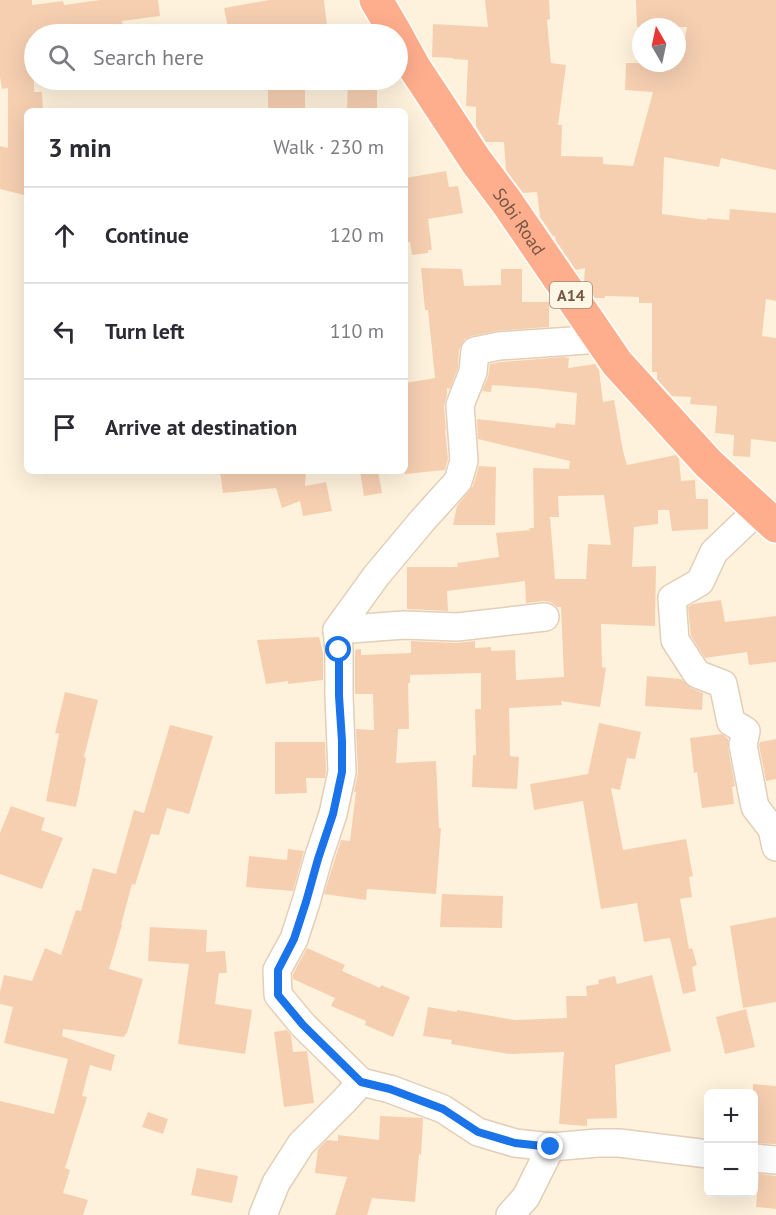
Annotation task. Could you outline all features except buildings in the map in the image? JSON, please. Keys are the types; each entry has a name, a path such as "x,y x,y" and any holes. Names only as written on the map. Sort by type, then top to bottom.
{"highway":[{"name":"Sobi Road","path":"376,0 390,24"},
{"name":"Sobi Road","path":"408,56 476,161 617,363 708,463 767,518"}],"street":[{"path":"601,339 499,346 475,351 473,372 460,405 464,460 458,481 376,576 337,630 342,772 333,814 306,902 294,939 278,970 278,995 303,1025 361,1082 390,1089 443,1109 478,1132 515,1143 551,1147 619,1143 704,1154"},
{"path":"767,518 714,552 700,582 672,598 675,640 697,674 723,684 731,722 746,731 743,745 755,807 772,829 776,847"},
{"path":"337,630 404,625 457,627 544,617"},
{"path":"263,1215 276,1183 301,1144 361,1082"},
{"path":"510,1215 526,1197 551,1147"},
{"path":"758,1158 776,1160"}],"route":[{"path":"339,650 342,772 333,814 306,902 294,939 278,970 278,995 303,1025 361,1082 390,1089 443,1109 478,1132 515,1143 551,1147"}]}
